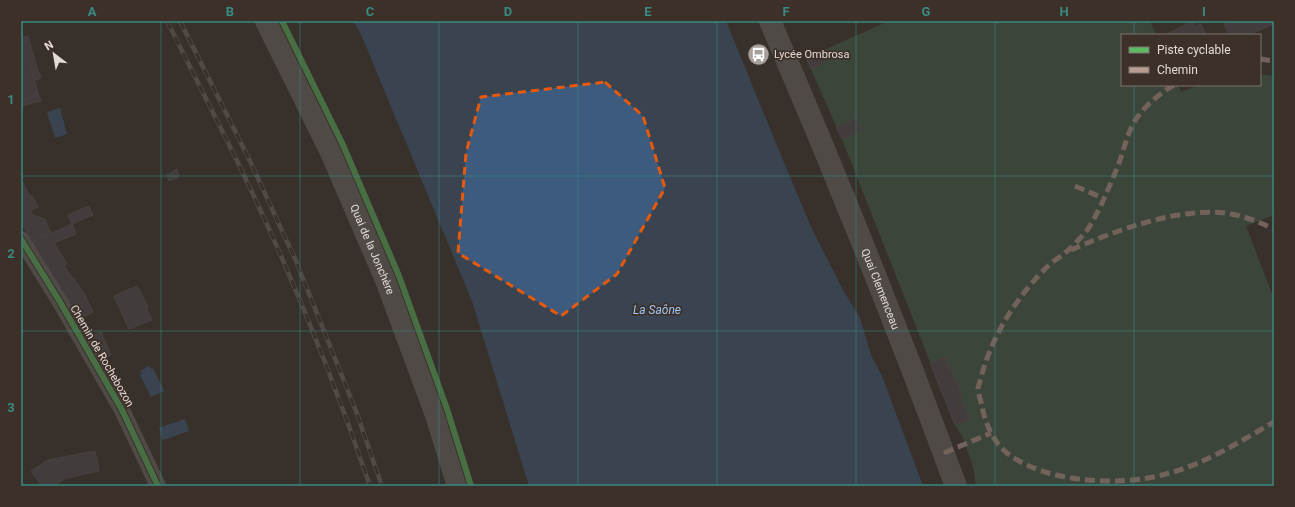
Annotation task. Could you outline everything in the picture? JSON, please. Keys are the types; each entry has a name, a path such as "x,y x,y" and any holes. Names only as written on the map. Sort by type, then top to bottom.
{"main road":[{"name":"Quai de la Jonchère","path":"266,21 330,150 386,280 436,415 458,486"},
{"name":"Quai Clemenceau","path":"756,21 775,65 800,93"},
{"name":"Quai Clemenceau","path":"770,21 888,308 956,486"}],"street":[{"name":"Chemin de Rochebozon","path":"21,239 60,302 122,410 158,486"}],"highlighted area":[{"path":"605,82 643,116 665,188 617,274 561,316 458,253 466,153 481,97"}],"green space":[{"path":"889,21 1150,21 1156,34 1121,34 1121,86 1178,86 1181,92 1196,86 1261,86 1261,74 1274,76 1274,215 1246,226 1274,299 1274,486 976,486 973,466 962,436 955,425 842,139 806,58"}],"water":[{"name":"La Saône","path":"353,21 726,21 811,227 844,292 860,318 871,355 882,376 923,486 529,486 472,301 360,32"},
{"path":"60,108 67,134 55,138 47,112"},
{"path":"149,366 151,369 153,368 164,391 151,397 140,375 142,374 140,371"},
{"path":"185,419 189,431 163,440 159,428"}],"building":[{"path":"1193,21 1195,27 1201,24 1206,34 1167,34"},
{"path":"1232,21 1274,21 1274,24 1250,34 1229,34 1224,24"},
{"path":"28,36 37,67 31,68 37,90 34,97 22,100 21,38"},
{"path":"822,54 825,63 811,69 807,60"},
{"path":"37,67 41,78 35,80 31,68"},
{"path":"37,90 41,101 21,106 21,99 34,97"},
{"path":"857,118 862,131 842,139 836,127"},
{"path":"177,169 179,177 169,181 167,175"},
{"path":"21,179 30,197 32,196 38,207 30,211 33,215 45,219 51,233 32,242 21,222"},
{"path":"89,206 93,215 72,224 68,215"},
{"path":"72,224 76,234 54,243 67,264 64,266 84,293 93,312 80,319 32,242"},
{"path":"137,286 148,307 146,307 152,320 129,329 114,296"},
{"path":"101,332 111,355 104,358 92,336"},
{"path":"945,357 949,369 951,368 955,382 957,381 963,396 960,397 969,420 955,425 930,363"},
{"path":"95,451 99,471 66,478 54,486 42,486 31,471 48,460 53,459 56,462 63,461 63,457"},
{"path":"63,457 63,461 56,462 53,459"}],"railway":[{"path":"167,21 240,167 276,245 326,364 370,486"},
{"path":"180,21 251,163 296,261 356,411 382,486"}],"marked path":[{"path":"1261,59 1274,61"},
{"path":"1173,86 1144,109 1136,119 1130,130 1108,190 1088,229 1065,253 1050,264 1037,277 1017,302 1000,330 987,359 978,388 985,419 990,432 1002,449 1023,463 1041,471 1062,476 1084,480 1105,481 1148,478 1180,470 1222,452 1274,422"},
{"path":"1075,186 1103,198"},
{"path":"1071,250 1131,227 1177,215 1221,213 1240,216 1274,229"},
{"path":"944,453 991,433"}],"cycle path":[{"path":"282,21 343,145 399,276 447,409 471,486"},
{"path":"21,239 60,302 122,410 158,486"}],"place":[{"name":"Lycée Ombrosa","path":"759,54"}]}
